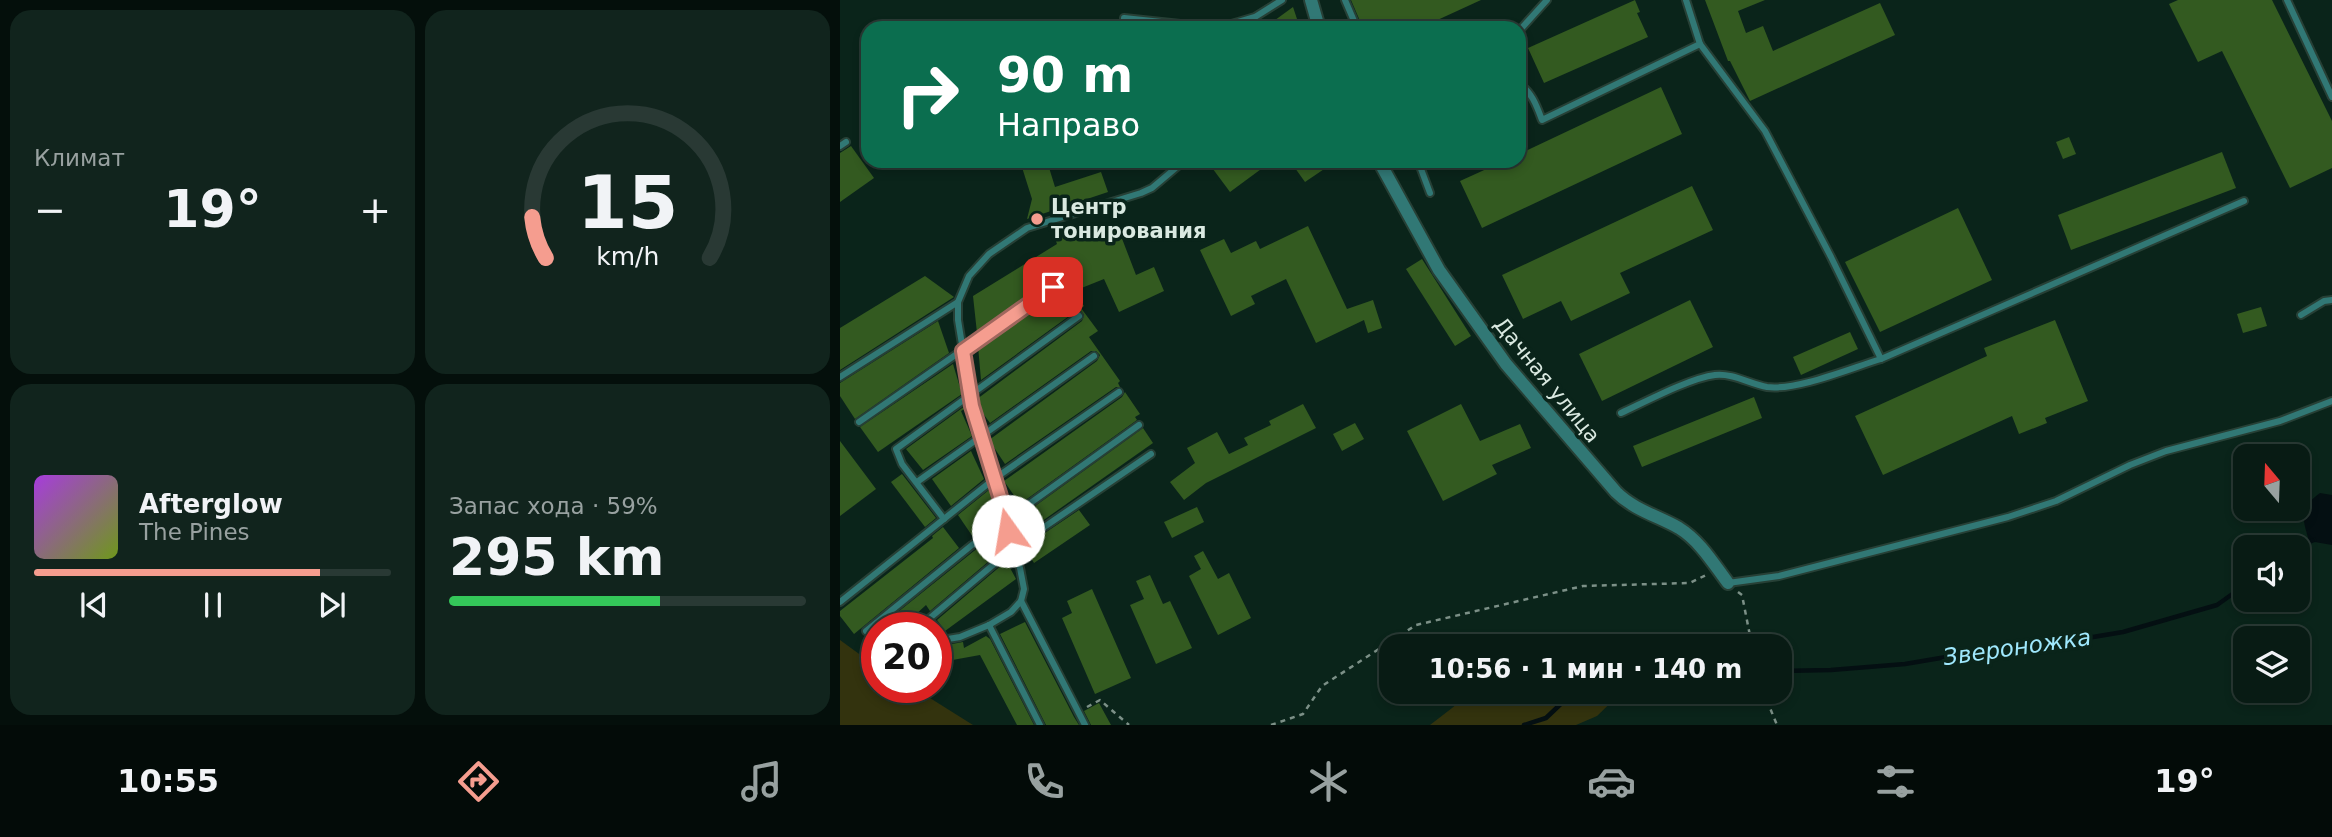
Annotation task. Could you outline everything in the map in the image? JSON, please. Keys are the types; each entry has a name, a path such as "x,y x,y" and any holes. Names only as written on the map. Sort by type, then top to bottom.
{"street":[{"path":"1311,0 1317,21"},
{"name":"Дачная улица","path":"1383,168 1439,270 1506,365 1625,501 1688,534 1700,545 1728,583"}],"lane":[{"path":"1241,21 1255,17 1282,0"},
{"path":"1345,0 1354,21"},
{"path":"1526,23 1547,0"},
{"path":"1686,0 1700,44 1765,131 1881,359"},
{"path":"2287,0 2332,97"},
{"path":"1124,18 1152,21"},
{"path":"1526,90 1535,102 1542,120 1700,44"},
{"path":"952,638 989,625 1011,612 1021,601 1024,589 1007,519 970,394 958,320 958,302 970,276 989,254 1027,228 1141,193 1152,188 1176,168"},
{"path":"1421,168 1430,193"},
{"path":"1621,413 1716,375 1768,387 1806,383 1881,359 2244,201"},
{"path":"859,422 1053,287"},
{"path":"2301,315 2332,300"},
{"path":"840,377 958,302"},
{"path":"944,519 902,464 895,449 1079,316"},
{"path":"917,482 1094,356"},
{"path":"840,602 994,480 1119,392"},
{"path":"1728,583 1779,576 2008,517 2056,501 2159,453 2280,421 2332,401"},
{"path":"889,612 1007,519 1139,425"},
{"path":"937,612 1013,549 1151,454"},
{"path":"1021,601 1085,725"},
{"path":"989,625 1040,725"}],"path":[{"path":"1271,725 1303,714 1322,686 1416,625 1583,586 1690,583 1718,570"},
{"path":"1728,583 1742,595 1750,634"},
{"path":"1078,711 1100,700 1129,725"},
{"path":"1768,704 1777,725"}],"shaded area":[{"path":"2320,493 2332,495 2332,545 2310,541 2310,535 2307,535 2305,522 2310,522 2310,502"},
{"path":"840,640 861,655 861,703 938,703 973,725 840,725"},
{"path":"1457,704 1609,704 1597,716 1576,725 1430,725"}],"building":[{"path":"1351,0 1481,0 1435,21 1360,21"},
{"path":"1635,0 1640,12 1637,13 1648,37 1544,83 1528,48"},
{"path":"1705,0 1765,0 1738,11 1746,33 1763,26 1773,51 1880,3 1895,35 1750,101 1728,61"},
{"path":"2178,0 2272,0 2332,121 2332,168 2290,188 2222,51 2198,62 2169,4"},
{"path":"1293,7 1298,21 1274,21"},
{"path":"1661,87 1682,134 1482,228 1460,181 1489,168 1526,168 1526,151"},
{"path":"2069,137 2076,154 2063,159 2056,142"},
{"path":"851,146 861,160 861,168 867,168 874,178 840,202 840,153"},
{"path":"2222,152 2236,188 2071,250 2058,215"},
{"path":"1022,168 1049,168 1055,187 1101,172 1108,192 1027,219 1032,199"},
{"path":"1212,168 1263,168 1230,192"},
{"path":"1295,168 1326,168 1305,182"},
{"path":"1692,186 1713,230 1620,273 1630,293 1571,321 1561,301 1523,319 1502,275"},
{"path":"1958,208 1992,280 1880,332 1845,262"},
{"path":"1116,223 1136,275 1154,267 1164,291 1119,312 1104,279 1074,291 1084,306 1081,308 1098,331 1089,337 1120,381 1120,387 1116,387 1005,464 989,440 1097,361 1100,355 1091,351 990,423 979,408 977,399 1082,321 1084,315 1081,311 1076,311 981,380 978,346 1056,292 1059,286 1050,282 977,333 973,296 1057,244 1054,235 1067,230 1072,241"},
{"path":"1308,226 1347,309 1373,300 1382,328 1368,333 1364,320 1316,343 1286,279 1251,296 1255,304 1231,316 1200,250 1224,239 1231,253 1256,241 1260,249"},
{"path":"1422,259 1471,336 1455,346 1406,269"},
{"path":"925,276 954,297 840,370 840,328"},
{"path":"1690,300 1713,347 1602,401 1579,354"},
{"path":"2261,307 2267,326 2243,333 2237,314"},
{"path":"2055,320 2088,401 2045,418 2047,423 2019,434 2012,416 1883,475 1855,416 1987,356 1984,348"},
{"path":"938,321 949,353 855,419 840,396 840,383"},
{"path":"1850,332 1858,349 1801,375 1793,357"},
{"path":"953,364 962,394 878,452 860,427"},
{"path":"1125,392 1140,414 1135,417 1137,420 1020,504 1004,481 1122,397"},
{"path":"1754,397 1762,418 1642,467 1633,446"},
{"path":"1303,404 1316,428 1206,483 1184,500 1170,482 1195,463 1187,448 1217,432 1229,454 1248,445 1244,438 1271,425 1269,421"},
{"path":"1461,404 1480,441 1520,424 1531,448 1492,465 1497,474 1443,501 1407,431"},
{"path":"965,406 961,411 972,436 923,470 906,449"},
{"path":"1355,423 1364,439 1342,451 1333,434"},
{"path":"1143,428 1153,443 1021,536 1013,522"},
{"path":"840,441 876,489 840,516"},
{"path":"971,451 984,479 951,506 932,479"},
{"path":"902,474 936,518 925,527 891,482"},
{"path":"989,490 1001,517 973,537 958,515"},
{"path":"1197,507 1204,522 1172,538 1164,522"},
{"path":"1079,510 1090,525 1034,563 1025,549 1029,547 1027,545"},
{"path":"943,527 959,548 881,612 861,612 861,628 854,634 840,616 840,611 933,538"},
{"path":"984,543 995,556 930,611 926,605 918,612 898,612"},
{"path":"1203,551 1218,579 1229,573 1251,618 1218,635 1189,576 1201,569 1194,556"},
{"path":"1003,564 1006,568 1009,566 1016,579 952,626 952,612 946,612"},
{"path":"1150,575 1163,604 1170,601 1192,648 1156,664 1130,605 1144,599 1136,581"},
{"path":"1092,589 1131,678 1095,694 1062,618 1072,613 1067,601"},
{"path":"1025,622 1079,725 1046,725 1000,634"},
{"path":"986,636 990,639 1034,725 1017,725 980,655 952,660 952,644 963,642 964,648"},
{"path":"1099,703 1111,725 1091,725 1084,711"}],"waterway":[{"name":"Звероножка","path":"2310,542 2314,540"},
{"name":"Звероножка","path":"1792,671 1905,664 2123,632 2217,605 2233,594"},
{"name":"Звероножка","path":"1524,725 1546,718 1561,704"}],"place":[{"name":"Центр тонирования","path":"1037,219"}],"route":[{"path":"1008,531 1007,519 972,406 963,351 1053,287"}]}
